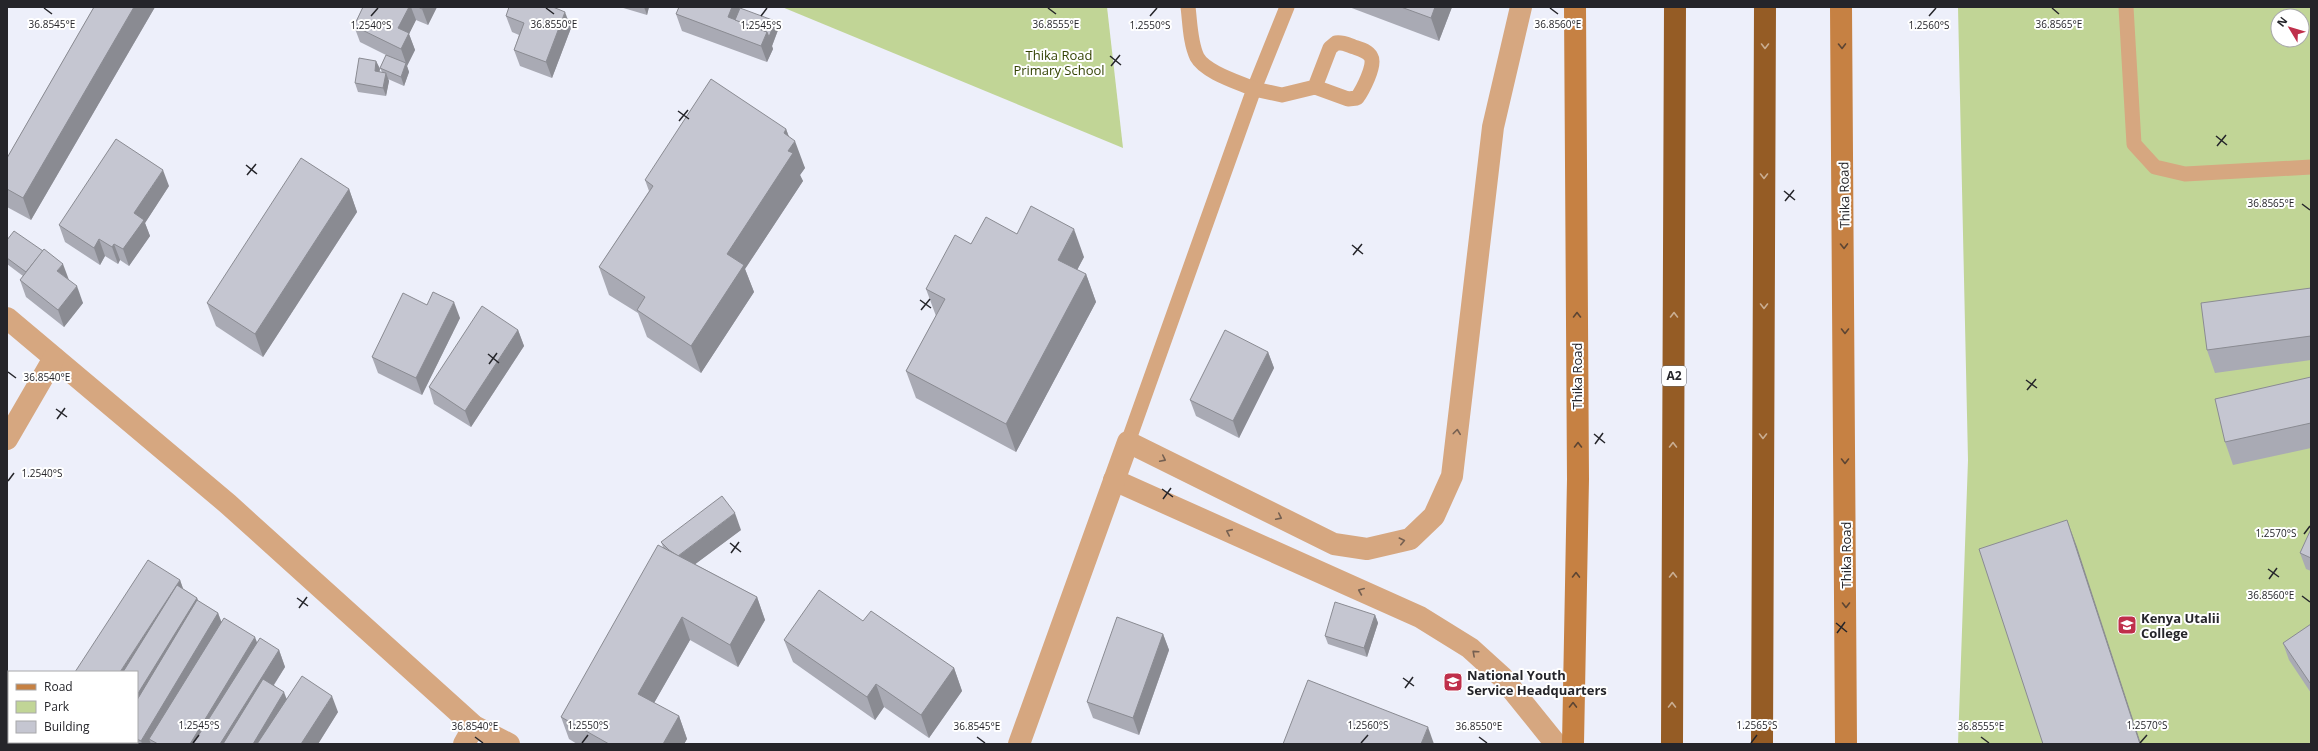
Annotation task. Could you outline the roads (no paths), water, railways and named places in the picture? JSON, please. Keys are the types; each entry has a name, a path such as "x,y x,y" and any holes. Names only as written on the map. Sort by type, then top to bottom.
{"highway":[{"name":"A2","path":"1672,744 1675,7"},
{"path":"1762,744 1765,7"}],"main road":[{"name":"Thika Road","path":"1572,744 1578,479 1575,7"},
{"name":"Thika Road","path":"1841,7 1846,744"}],"street":[{"path":"1019,744 1128,442 1334,544 1367,549 1410,539 1434,516 1452,476 1493,127 1521,7"},
{"path":"7,318 228,504 469,735 509,744"},
{"path":"7,438 54,358"},
{"path":"1114,480 1420,617 1470,648 1502,677 1556,744"}],"lane":[{"path":"1188,7 1192,37 1198,57 1214,72 1254,89 1282,95 1315,87"},
{"path":"1128,442 1254,89 1287,7"},
{"path":"2126,7 2134,144 2155,168 2186,174 2311,167"}],"place":[{"name":"Kenya Utalii College","path":"2127,625"},
{"name":"National Youth Service Headquarters","path":"1453,682"}],"park label":[{"name":"Thika Road Primary School","path":"1059,62"}]}
